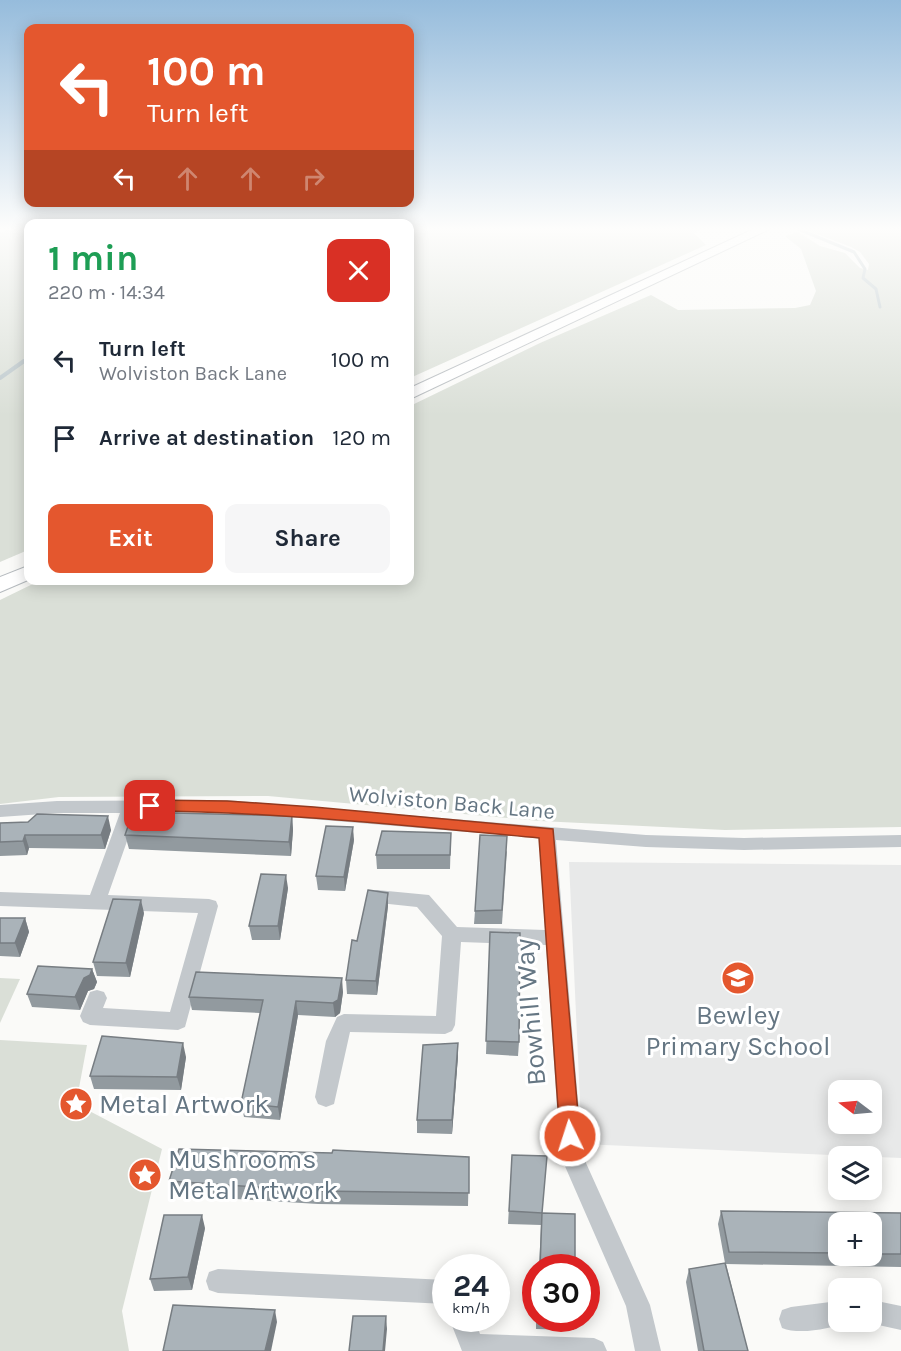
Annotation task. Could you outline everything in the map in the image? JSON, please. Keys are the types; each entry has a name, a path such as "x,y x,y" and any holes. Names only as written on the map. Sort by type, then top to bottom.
{"main road":[{"path":"414,392 633,290"},
{"path":"0,585 24,574"}],"street":[{"name":"Wolviston Back Lane","path":"0,811 131,806 260,808 646,841 744,844 901,841"},
{"path":"97,902 131,806"},
{"name":"Bowhill Way","path":"547,833 570,1136 575,1164 638,1305 648,1351"},
{"path":"326,1097 336,1041 344,1023 445,1025 452,934 422,900 377,897"},
{"path":"0,899 209,906 178,1021 90,1016 97,998"},
{"path":"452,934 554,938"},
{"path":"218,1281 432,1291"},
{"path":"791,1319 828,1314"},
{"path":"882,1314 901,1318"},
{"path":"468,1332 475,1348 594,1351"}],"shaded area":[{"path":"0,290 24,290 24,552 0,562"},
{"path":"414,290 606,290 414,376"},
{"path":"901,290 901,827 725,830 540,821 268,796 59,797 0,804 0,600 31,585 414,585 414,404 540,343 651,295 678,310 795,308 810,305 816,291"},
{"name":"Bewley Primary School","path":"569,862 901,865 901,1158 882,1157 882,1146 828,1146 828,1155 582,1144"},
{"path":"0,978 20,979 0,1023"},
{"path":"0,1040 87,1045 76,1104 162,1149 122,1311 129,1351 0,1351"}],"building":[{"path":"133,812 292,816 289,842 125,835"},
{"path":"37,814 108,816 101,835 25,835 23,841 0,842 0,823 28,822"},
{"path":"326,826 353,827 344,877 316,876"},
{"path":"382,831 451,833 450,855 376,855"},
{"path":"480,835 507,836 502,910 475,911"},
{"path":"261,874 286,875 278,926 249,926"},
{"path":"368,890 388,893 376,981 346,980 352,940 357,941"},
{"path":"113,899 141,900 126,963 93,962"},
{"path":"0,918 25,918 15,943 0,943"},
{"path":"490,932 520,933 519,1042 486,1041"},
{"path":"38,966 92,969 90,975 84,978 75,997 27,994"},
{"path":"196,972 342,978 338,1000 333,1003 296,1001 278,1107 241,1103 263,1000 189,997"},
{"path":"102,1036 183,1043 177,1077 90,1076"},
{"path":"458,1043 452,1120 417,1120 423,1045"},
{"path":"179,1149 332,1153 333,1150 469,1157 469,1193 316,1191 169,1181"},
{"path":"512,1155 547,1156 542,1213 509,1211"},
{"path":"721,1211 828,1212 828,1253 729,1252"},
{"path":"542,1213 575,1214 575,1254 541,1254"},
{"path":"882,1213 901,1213 901,1254 882,1254"},
{"path":"164,1215 202,1215 188,1277 150,1279"},
{"path":"725,1263 748,1351 704,1351 689,1269"},
{"path":"173,1305 275,1310 265,1351 163,1351"},
{"path":"353,1316 386,1316 383,1351 349,1351"}],"waterway":[{"path":"876,290 880,307"},
{"path":"0,378 24,361"}],"place":[{"name":"Bewley Primary School","path":"738,978"},
{"name":"Metal Artwork","path":"76,1104"},
{"name":"Mushrooms Metal Artwork","path":"145,1175"}],"route":[{"path":"150,806 227,806 547,833 570,1136"}]}
